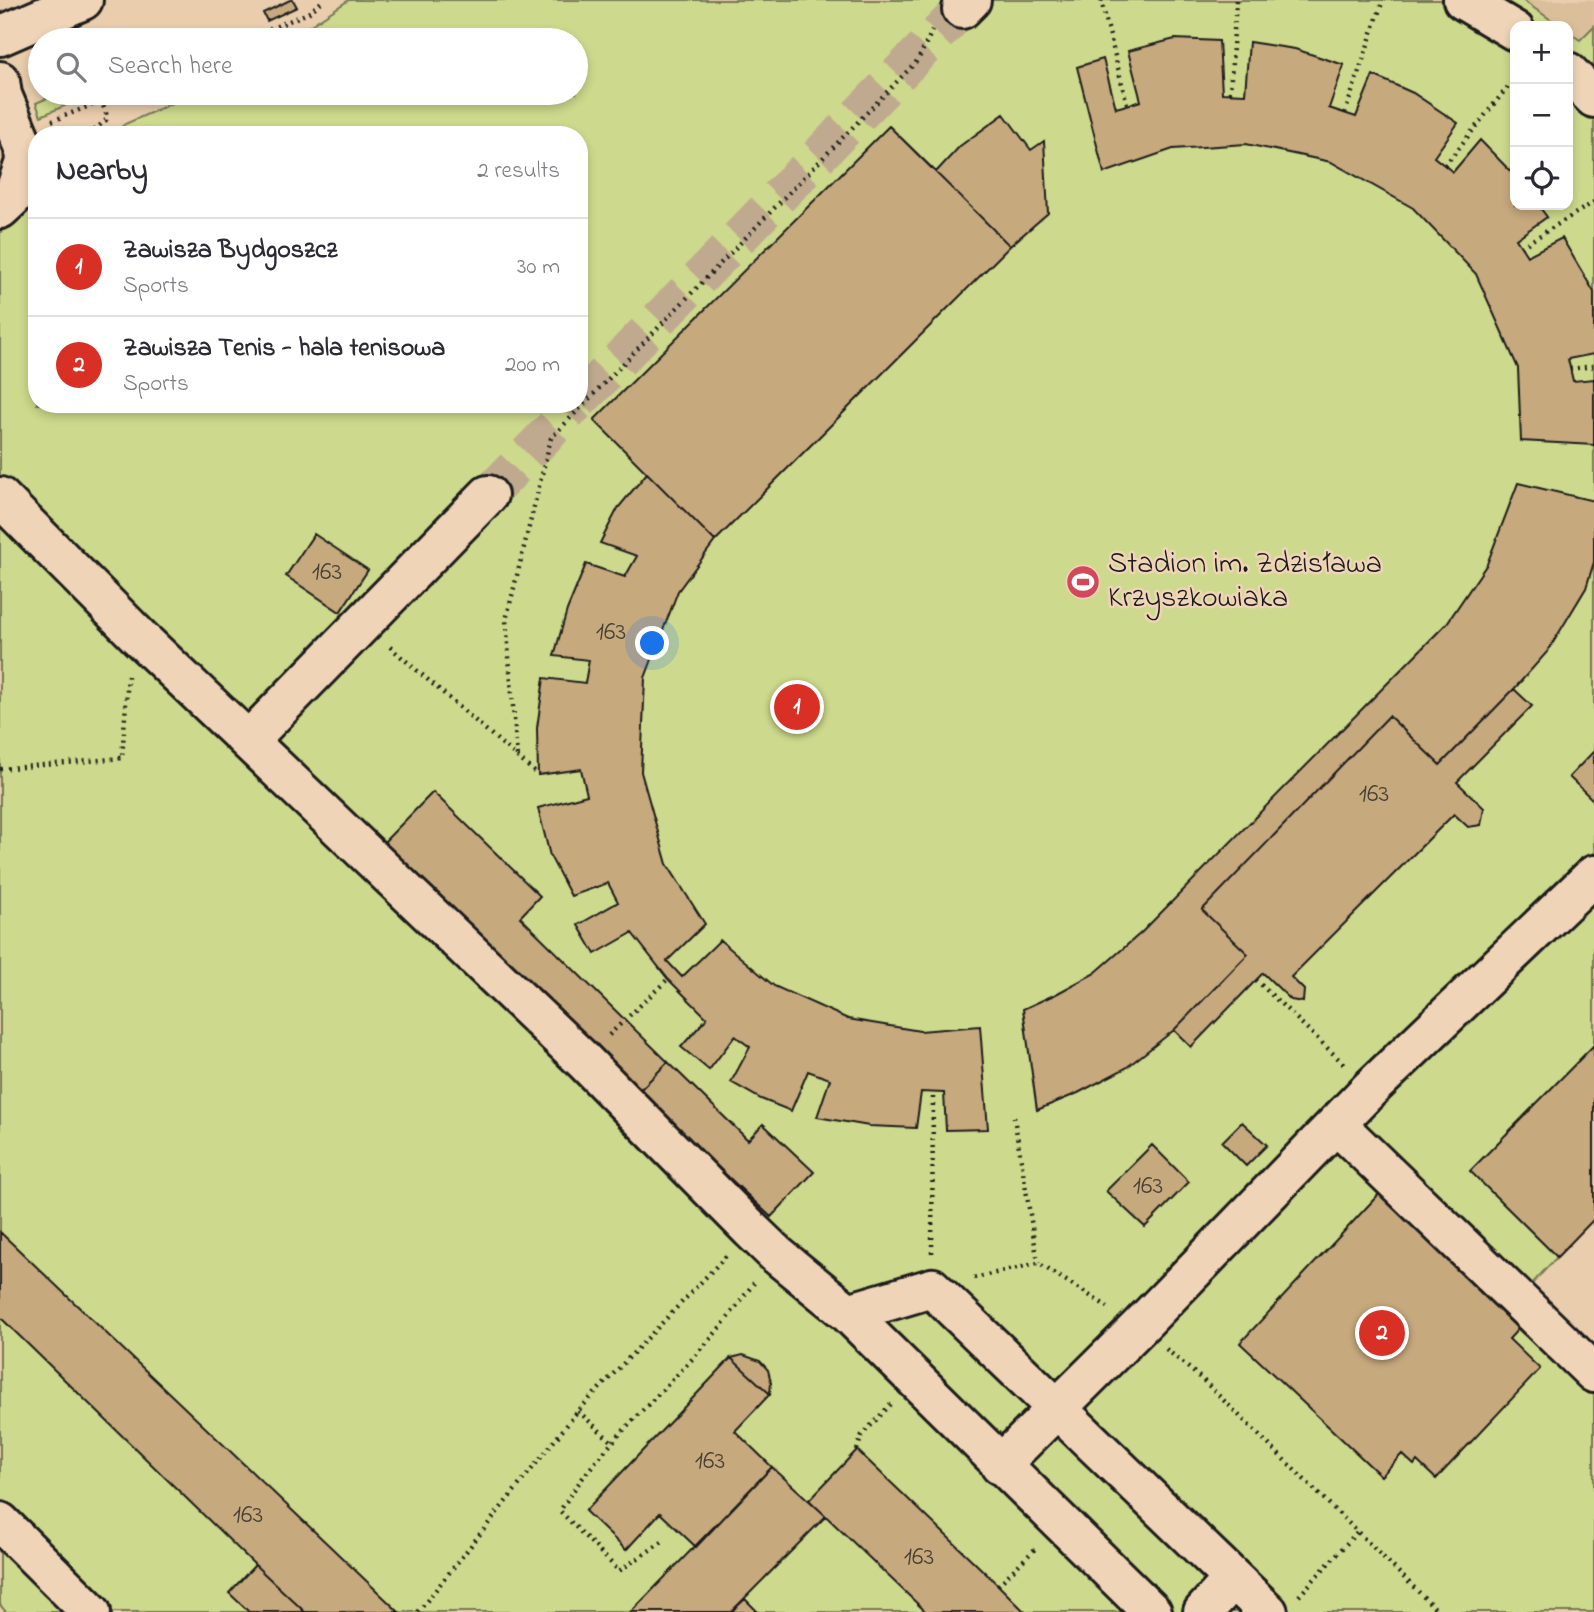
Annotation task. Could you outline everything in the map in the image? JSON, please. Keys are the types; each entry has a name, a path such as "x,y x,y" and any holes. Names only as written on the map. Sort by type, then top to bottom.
{"main road":[{"path":"0,36 83,0"},
{"path":"1463,0 1510,28"},
{"path":"1573,77 1594,97"},
{"path":"0,209 13,197 25,162 24,148 1,90"},
{"path":"249,740 488,495"},
{"path":"0,497 138,636 583,1060 764,1242 848,1313 1152,1612"},
{"path":"1000,1465 1139,1327 1370,1089 1594,875"},
{"path":"1336,1124 1594,1373"},
{"path":"848,1313 932,1289 1233,1579 1281,1607"},
{"path":"0,1521 91,1612"},
{"path":"1203,1612 1233,1579"}],"path":[{"path":"272,28 308,13 324,0"},
{"path":"1101,0 1127,104"},
{"path":"1230,93 1236,0"},
{"path":"1345,113 1383,0"},
{"path":"588,400 918,60 956,11"},
{"path":"1445,165 1510,84"},
{"path":"44,124 92,105"},
{"path":"99,126 106,120 103,105"},
{"path":"1521,247 1594,202"},
{"path":"1570,369 1594,366"},
{"path":"517,756 506,620 551,438 575,413"},
{"path":"363,624 538,775"},
{"path":"0,769 122,758 127,679"},
{"path":"583,1060 668,979"},
{"path":"1256,980 1370,1089"},
{"path":"933,1093 932,1289 1038,1263 1139,1327 1203,1380 1439,1612"},
{"path":"1014,1117 1038,1263"},
{"path":"418,1612 578,1411 764,1242"},
{"path":"662,1542 619,1571 560,1511 579,1481 611,1441 711,1338 764,1242"},
{"path":"857,1450 862,1435 914,1380"},
{"path":"578,1411 611,1441"},
{"path":"998,1585 1061,1524"},
{"path":"1281,1607 1357,1532"}],"shaded area":[{"path":"1522,0 1594,0 1594,26 1580,40 1573,35 1573,21 1553,21"}],"green space":[{"path":"349,0 1522,0 1553,21 1510,21 1510,210 1573,210 1573,35 1580,40 1594,26 1594,1045 1557,1257 1529,1287 1594,1349 1594,1612 6,1612 0,1605 0,233 28,204 28,413 588,413 588,126 122,126 168,105 588,105 588,28 306,28"},
{"path":"37,105 67,105 41,116"}],"building":[{"path":"293,0 297,7 267,21 263,13"},
{"path":"1175,39 1219,41 1222,93 1245,94 1249,42 1295,49 1344,65 1329,108 1356,117 1373,75 1413,93 1458,123 1434,157 1453,172 1480,140 1510,171 1510,210 1542,210 1547,217 1516,239 1527,256 1562,238 1594,292 1594,354 1568,359 1573,381 1594,379 1594,445 1521,441 1518,368 1476,274 1413,208 1331,162 1246,144 1173,149 1104,173 1077,67 1103,59 1116,108 1141,101 1128,51"},
{"path":"1004,114 1031,150 1044,141 1048,213 1010,246 715,541 678,591 645,678 641,772 667,864 705,924 667,961 682,977 720,940 774,986 848,1019 920,1031 980,1026 988,1129 946,1130 944,1093 921,1092 916,1128 869,1126 817,1117 830,1079 808,1071 791,1111 761,1099 731,1082 750,1047 735,1036 709,1070 681,1047 707,1018 668,979 632,933 595,954 578,925 618,902 608,883 571,896 550,856 538,808 587,795 581,769 538,775 537,728 544,678 585,683 589,660 554,656 567,610 586,564 625,577 637,556 600,543 618,508 647,473 594,420 889,126 936,172 960,146"},
{"path":"889,126 1010,246 715,541 594,420"},
{"path":"1518,483 1594,501 1594,562 1586,588 1548,651 1514,689 1532,706 1457,782 1484,808 1481,825 1468,827 1454,814 1291,977 1304,990 1303,1002 1291,1000 1263,973 1191,1047 1174,1030 1126,1068 1078,1093 1037,1110 1023,1009 1095,973 1142,932 1447,623 1487,564"},
{"path":"314,534 368,570 340,612 286,576"},
{"path":"1514,689 1532,706 1457,782 1484,808 1481,825 1468,827 1454,814 1291,977 1304,990 1303,1002 1291,1000 1263,973 1191,1047 1174,1030 1248,954 1202,910 1389,716 1440,765"},
{"path":"1594,751 1594,801 1569,777"},
{"path":"433,792 540,896 520,917 668,1062 638,1092 383,843"},
{"path":"1594,1045 1594,1219 1557,1257 1470,1171"},
{"path":"668,1062 748,1140 763,1124 814,1172 771,1217 638,1092"},
{"path":"1242,1122 1267,1145 1246,1166 1222,1142"},
{"path":"1152,1145 1189,1182 1145,1227 1106,1191"},
{"path":"1379,1194 1520,1327 1509,1339 1540,1369 1436,1479 1417,1461 1414,1465 1402,1454 1381,1476 1240,1343"},
{"path":"0,1232 399,1612 305,1612 255,1565 0,1317"},
{"path":"743,1355 760,1361 768,1370 770,1394 731,1358"},
{"path":"731,1358 770,1394 735,1431 772,1467 696,1547 660,1513 626,1550 585,1511"},
{"path":"857,1450 1025,1612 926,1612 809,1500"},
{"path":"772,1467 826,1516 731,1612 631,1612"},
{"path":"255,1565 305,1612 249,1612 229,1593"},
{"path":"745,1599 758,1612 731,1612"}],"tunnel":[{"path":"588,392 962,9"},
{"path":"488,495 567,413"}],"place":[{"name":"Stadion im. Zdzisława Krzyszkowiaka","path":"1083,582"},
{"name":"Zawisza Bydgoszcz","path":"797,707"},
{"name":"Zawisza Tenis - hala tenisowa","path":"1382,1333"}]}
